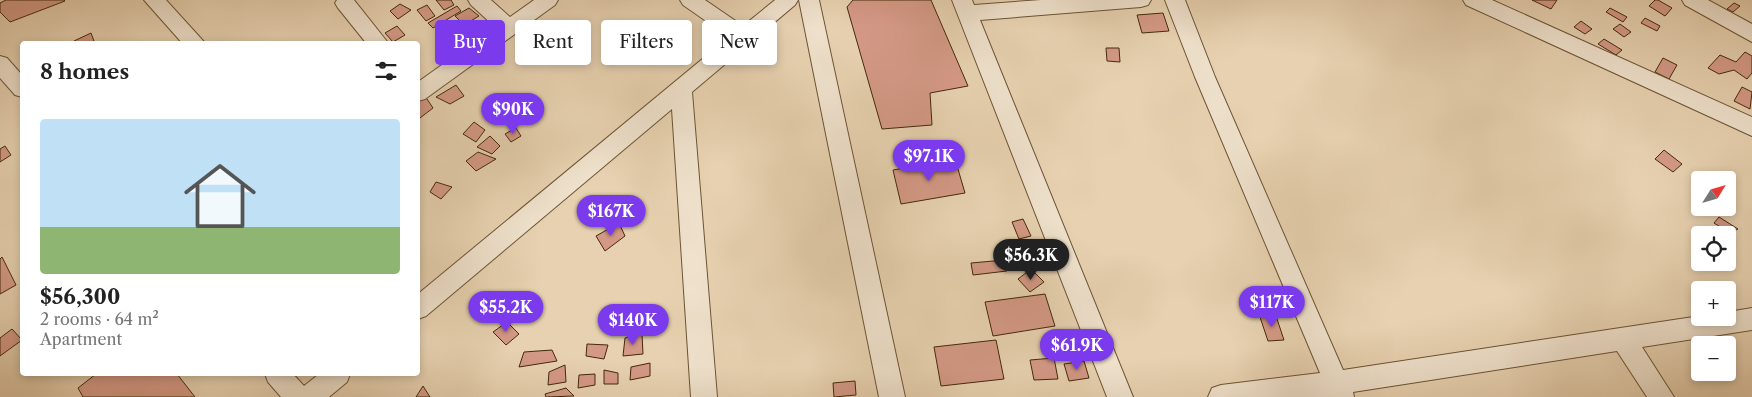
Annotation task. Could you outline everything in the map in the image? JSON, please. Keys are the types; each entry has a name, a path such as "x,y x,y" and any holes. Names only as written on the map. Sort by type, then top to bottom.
{"street":[{"path":"154,0 193,41"},
{"path":"478,0 509,28"},
{"path":"420,90 548,0"},
{"path":"690,0 719,20"},
{"path":"764,20 788,0"},
{"path":"809,0 892,397"},
{"path":"1120,397 964,7 1141,0"},
{"path":"1175,0 1205,76 1340,390"},
{"path":"1692,0 1752,34"},
{"path":"1484,2 1752,127"},
{"path":"345,3 377,41"},
{"path":"0,64 20,87"},
{"path":"420,306 710,65"},
{"path":"681,89 704,397"},
{"path":"1221,397 1340,390 1623,339 1752,319"},
{"path":"1623,339 1661,397"},
{"path":"278,376 297,397"},
{"path":"310,397 336,376"}],"building":[{"path":"6,0 65,1 10,22 0,12 0,3"},
{"path":"436,0 451,0 454,5 444,10"},
{"path":"853,0 931,0 968,86 930,93 932,125 882,129 847,7"},
{"path":"1532,0 1557,0 1551,9"},
{"path":"1655,0 1672,8 1665,16 1649,6"},
{"path":"1734,3 1740,6 1733,12 1727,9"},
{"path":"400,4 411,10 398,19 390,11"},
{"path":"427,5 435,16 426,21 417,10"},
{"path":"457,6 461,11 446,20 435,20 435,27 433,28 428,23"},
{"path":"469,8 479,16 472,20 459,20 455,16"},
{"path":"1610,8 1627,17 1623,22 1606,12"},
{"path":"1163,13 1169,31 1142,33 1137,15"},
{"path":"1645,18 1660,26 1657,31 1641,23"},
{"path":"1581,21 1592,29 1585,34 1574,27"},
{"path":"1620,24 1631,32 1624,37 1613,29"},
{"path":"397,26 405,35 392,41 385,33"},
{"path":"91,33 94,41 74,41"},
{"path":"1604,39 1622,50 1616,55 1598,44"},
{"path":"1106,48 1119,48 1120,62 1107,61"},
{"path":"1745,52 1752,56 1752,73 1747,79 1734,70 1719,74 1708,68 1720,55 1736,62"},
{"path":"1663,58 1677,65 1669,79 1655,72"},
{"path":"456,85 464,96 450,104 436,97"},
{"path":"1742,87 1752,92 1750,109 1734,101"},
{"path":"425,96 433,108 420,118 420,101"},
{"path":"474,122 485,130 476,142 463,134"},
{"path":"516,128 521,136 511,142 505,134"},
{"path":"490,136 500,146 492,154 477,147"},
{"path":"5,146 11,155 0,162 0,149"},
{"path":"1664,150 1682,164 1673,172 1655,159"},
{"path":"478,152 496,159 476,171 466,161"},
{"path":"955,159 965,193 901,204 893,170"},
{"path":"436,182 452,187 441,199 430,192"},
{"path":"1719,217 1733,226 1719,226 1714,223"},
{"path":"1023,219 1031,236 1019,239 1012,222"},
{"path":"619,223 625,236 605,251 596,236"},
{"path":"2,257 16,285 0,294 0,259"},
{"path":"1005,260 1007,271 973,275 971,263"},
{"path":"1031,269 1044,282 1030,292 1018,279"},
{"path":"1045,294 1055,326 993,336 985,302"},
{"path":"629,313 635,336 612,332 609,319"},
{"path":"1276,316 1284,340 1268,341 1260,317"},
{"path":"507,322 519,334 506,345 493,332"},
{"path":"12,329 20,338 20,341 0,356 0,338"},
{"path":"642,334 643,354 623,356 625,338"},
{"path":"996,340 1004,379 941,386 934,347"},
{"path":"587,344 608,345 604,359 586,356"},
{"path":"552,350 557,361 519,367 524,352"},
{"path":"1054,358 1058,379 1034,380 1030,360"},
{"path":"1084,361 1089,378 1069,381 1064,364"},
{"path":"650,363 650,376 630,380 631,367"},
{"path":"565,365 566,382 548,385 549,372"},
{"path":"604,370 618,373 618,384 604,384"},
{"path":"595,374 595,385 578,388 579,375"},
{"path":"93,376 179,376 195,397 83,397 78,388"},
{"path":"855,381 856,395 834,397 833,383"},
{"path":"423,386 430,397 416,397"},
{"path":"566,388 574,396 546,397 545,394"}]}
